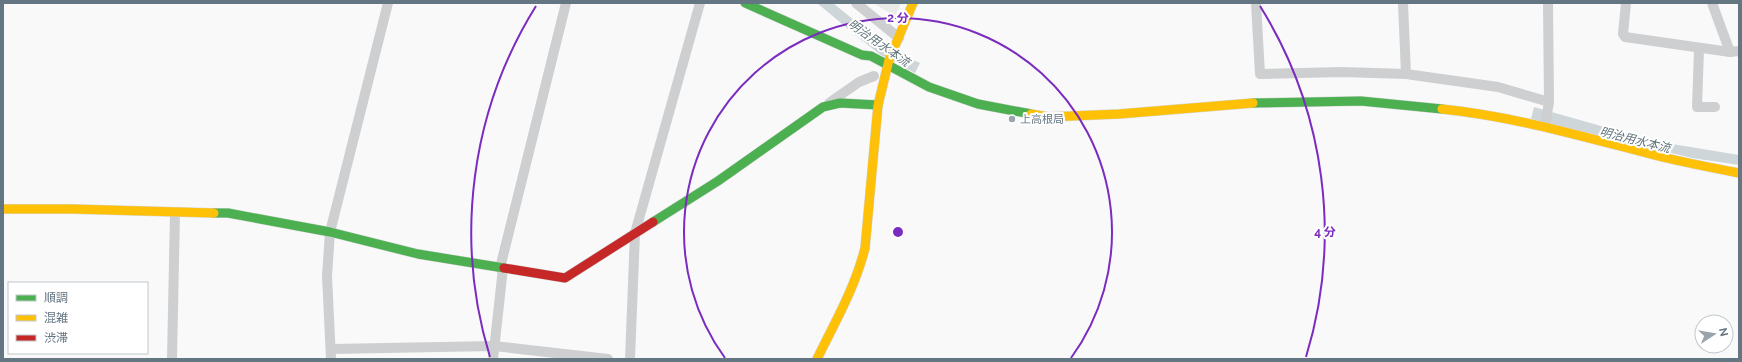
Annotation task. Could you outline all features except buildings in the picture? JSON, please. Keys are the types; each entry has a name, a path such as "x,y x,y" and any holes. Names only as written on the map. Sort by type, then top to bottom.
{"street":[{"path":"388,3 330,232 326,276 331,354 494,346 608,359"},
{"path":"493,359 501,268 566,3"},
{"path":"630,359 635,233 700,3"},
{"path":"745,3 862,56 871,56 888,62 929,86 978,104 1048,117 1119,114 1268,102 1361,101 1481,113 1546,124 1663,157 1739,173"},
{"path":"856,3 899,38"},
{"path":"816,359 854,285 862,262 865,248 878,105 888,62 914,3"},
{"path":"1256,3 1260,74 1342,72 1406,74 1498,87 1549,106"},
{"path":"1402,3 1406,74"},
{"path":"1546,124 1549,106 1548,3"},
{"path":"1626,3 1623,34 1625,37 1735,52"},
{"path":"1712,3 1735,52"},
{"path":"1699,48 1698,107 1715,107"},
{"path":"3,209 72,209 175,213 228,213 330,232 418,254 565,278 718,181 859,82 874,76"},
{"path":"823,107 840,103 878,105"},
{"path":"172,359 175,213"}],"shaded area":[{"path":"873,3 901,3 895,16"}],"water":[{"name":"明治用水本流","path":"817,3 833,3 865,29 904,56 920,63 915,73 881,55"},
{"name":"明治用水本流","path":"1534,107 1654,141 1739,155 1739,165 1692,158 1531,119"}],"traffic: fast":[{"path":"745,3 862,55 871,56 929,87 978,104 1031,114"},
{"path":"1253,103 1361,101 1442,109"},
{"path":"653,222 718,181 823,107 840,103 878,105"},
{"path":"214,213 228,213 330,232 418,254 504,268"}],"traffic: slow":[{"path":"817,359 850,291 861,263 865,248 878,105 889,60 913,3"},
{"path":"1031,114 1048,117 1119,114 1253,103"},
{"path":"1442,109 1498,117 1662,157 1739,173"},
{"path":"3,209 72,209 214,213"}],"traffic: jam":[{"path":"504,268 565,278 653,222"}],"place":[{"name":"上高根局","path":"1012,119"}]}
